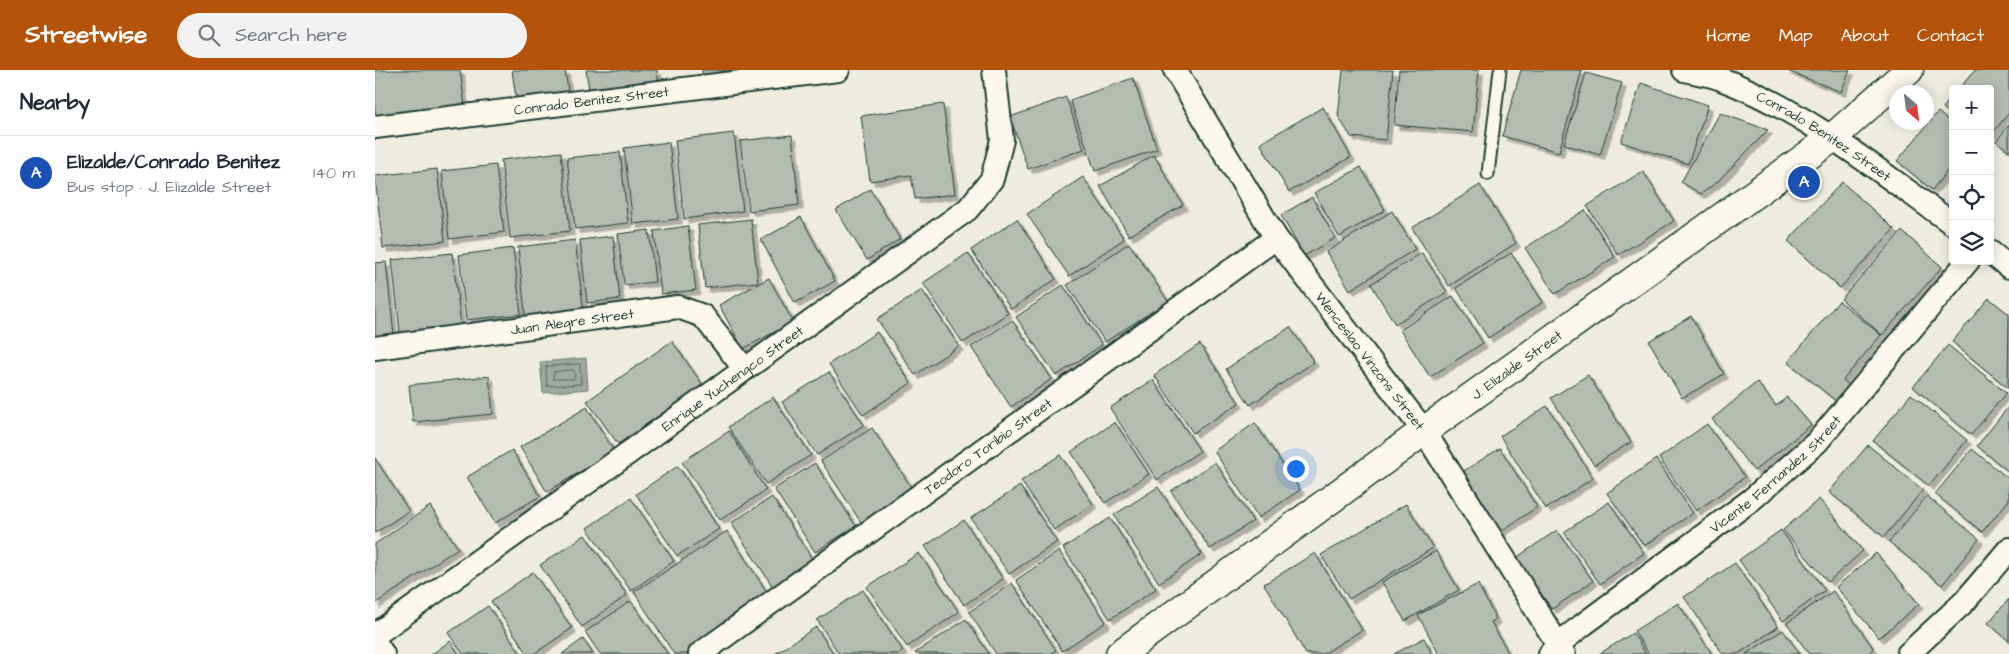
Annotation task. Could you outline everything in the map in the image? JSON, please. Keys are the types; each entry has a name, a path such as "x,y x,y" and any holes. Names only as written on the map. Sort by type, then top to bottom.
{"street":[{"name":"Conrado Benitez Street","path":"375,127 838,70"},
{"name":"Enrique Yuchengco Street","path":"375,635 960,214 992,180 1002,140 995,70"},
{"name":"Wenceslao Vinzons Street","path":"1175,70 1276,238 1424,431 1557,651"},
{"name":"Conrado Benitez Street","path":"1684,70 1720,78 1780,107 1831,139 1949,221"},
{"name":"J. Elizalde Street","path":"1120,654 1424,431 1831,139 1909,70"},
{"name":"Teodoro Toribio Street","path":"700,654 1276,238"},
{"path":"1994,255 2009,268"},
{"name":"Vicente Fernandez Street","path":"1557,651 1751,500 1817,442 1965,265"},
{"name":"Juan Alegre Street","path":"375,348 678,307 703,316 744,368"},
{"path":"1908,654 1965,601 2009,549"},
{"path":"375,642 383,654"}],"lane":[{"path":"1488,174 1500,70"}],"water":[{"path":"586,358 588,389 543,393 540,362"}],"building":[{"path":"375,70 460,70 465,107 375,119"},
{"path":"512,70 565,70 569,98 517,105"},
{"path":"586,70 657,70 659,86 590,96"},
{"path":"702,70 765,70 703,82"},
{"path":"1343,70 1393,70 1386,140 1351,137 1338,116"},
{"path":"1399,70 1479,70 1473,132 1394,125"},
{"path":"1521,70 1582,70 1559,152 1502,136"},
{"path":"1785,70 1850,70 1841,92"},
{"path":"1975,70 2009,70 2009,113 1994,131 1994,85 1962,85"},
{"path":"1586,73 1622,83 1600,155 1564,144"},
{"path":"1133,78 1157,149 1095,171 1070,100"},
{"path":"1641,83 1708,105 1688,164 1621,142"},
{"path":"1066,97 1084,149 1028,169 1010,117"},
{"path":"1949,101 1949,113 1943,108"},
{"path":"943,104 955,194 915,199 911,175 870,181 861,116"},
{"path":"1323,107 1351,157 1289,192 1260,143"},
{"path":"1938,112 1949,121 1949,169 1932,190 1897,161 1923,130 1934,130 1934,117"},
{"path":"1720,113 1768,130 1717,182 1701,194 1681,182"},
{"path":"2009,125 2009,151 1996,141"},
{"path":"734,133 743,211 684,219 675,140"},
{"path":"792,135 799,205 749,211 740,141"},
{"path":"669,142 678,219 633,224 624,148"},
{"path":"561,152 570,231 510,238 501,160"},
{"path":"620,152 628,223 575,229 567,158"},
{"path":"1154,155 1183,205 1129,236 1100,186"},
{"path":"496,165 504,232 449,239 442,171"},
{"path":"1361,167 1385,210 1339,237 1314,193"},
{"path":"437,169 445,241 383,248 375,176"},
{"path":"1643,171 1674,221 1618,255 1587,206"},
{"path":"1083,177 1124,239 1069,276 1027,214"},
{"path":"1842,182 1894,229 1840,288 1788,241"},
{"path":"1480,185 1516,243 1449,286 1412,228"},
{"path":"870,189 900,239 867,260 836,210"},
{"path":"1312,197 1335,238 1304,256 1281,215"},
{"path":"1585,210 1615,257 1555,294 1525,248"},
{"path":"1392,211 1415,249 1350,290 1326,252"},
{"path":"801,217 835,281 795,303 761,240"},
{"path":"751,219 758,282 705,288 698,225"},
{"path":"1017,219 1056,279 1011,309 971,250"},
{"path":"688,226 696,290 661,294 654,231"},
{"path":"649,230 655,282 624,285 618,234"},
{"path":"1902,231 1942,267 1882,335 1841,299"},
{"path":"613,236 620,299 587,303 580,240"},
{"path":"575,240 584,314 526,321 518,247"},
{"path":"1129,243 1168,301 1105,342 1067,285"},
{"path":"513,248 521,314 466,320 459,255"},
{"path":"452,253 461,325 400,332 392,260"},
{"path":"968,253 1008,313 963,343 923,283"},
{"path":"1422,253 1447,292 1395,324 1371,284"},
{"path":"1511,253 1543,302 1488,338 1456,288"},
{"path":"386,262 394,335 375,337 375,263"},
{"path":"769,278 793,322 743,349 719,305"},
{"path":"1063,285 1102,345 1056,376 1016,317"},
{"path":"922,290 959,346 915,375 877,319"},
{"path":"1453,296 1483,343 1430,377 1400,330"},
{"path":"1989,298 2009,314 2008,388 1952,342"},
{"path":"1839,301 1881,335 1843,380 1850,386 1837,402 1788,362"},
{"path":"1691,316 1724,374 1682,398 1649,341"},
{"path":"1012,320 1052,379 1011,407 971,347"},
{"path":"1290,327 1314,362 1250,405 1226,369"},
{"path":"877,332 911,383 863,415 829,364"},
{"path":"672,341 703,385 618,444 587,401"},
{"path":"1200,344 1239,403 1193,433 1154,375"},
{"path":"1948,345 2006,393 1971,435 1913,387"},
{"path":"829,372 864,425 817,455 782,402"},
{"path":"1588,375 1631,442 1594,465 1551,398"},
{"path":"489,376 493,414 413,422 409,385"},
{"path":"1153,380 1200,451 1157,480 1110,408"},
{"path":"1757,382 1776,406 1787,397 1811,425 1754,471 1712,419"},
{"path":"1911,394 1967,440 1929,486 1873,441"},
{"path":"773,397 811,455 766,484 728,427"},
{"path":"1547,406 1593,478 1546,509 1500,436"},
{"path":"2009,406 2009,472 1977,446"},
{"path":"587,407 614,451 547,492 520,447"},
{"path":"1115,422 1149,474 1105,503 1071,452"},
{"path":"1255,423 1300,490 1258,518 1214,451"},
{"path":"1707,424 1745,477 1696,511 1659,458"},
{"path":"872,428 914,491 862,524 821,461"},
{"path":"729,431 766,490 720,520 682,462"},
{"path":"1868,445 1923,490 1884,537 1829,492"},
{"path":"1500,448 1537,507 1497,534 1459,474"},
{"path":"1972,449 2009,479 2009,500 1982,532 1935,494"},
{"path":"512,450 540,496 495,523 467,477"},
{"path":"1060,455 1093,504 1054,530 1021,481"},
{"path":"375,458 409,511 375,533"},
{"path":"1656,459 1693,513 1644,546 1607,493"},
{"path":"1215,462 1253,521 1210,549 1171,491"},
{"path":"815,463 856,526 815,552 774,489"},
{"path":"678,466 719,529 677,556 636,494"},
{"path":"1020,486 1057,542 1009,574 971,518"},
{"path":"1158,487 1202,554 1159,583 1114,515"},
{"path":"1927,496 1979,539 1942,585 1889,542"},
{"path":"772,497 813,560 773,587 731,523"},
{"path":"631,498 674,561 631,591 587,528"},
{"path":"1819,499 1863,551 1828,582 1783,530"},
{"path":"1609,502 1644,553 1600,584 1564,532"},
{"path":"1406,504 1433,548 1349,599 1321,555"},
{"path":"430,506 458,548 375,604 375,544"},
{"path":"1110,518 1156,589 1110,619 1063,548"},
{"path":"964,520 1003,579 964,605 925,546"},
{"path":"1557,530 1593,581 1552,609 1516,558"},
{"path":"1781,530 1825,590 1783,621 1739,560"},
{"path":"727,531 773,601 692,654 674,654 634,592"},
{"path":"585,535 627,595 582,627 540,565"},
{"path":"1059,551 1106,622 1062,651 1016,580"},
{"path":"1436,551 1459,590 1405,621 1382,582"},
{"path":"919,553 959,612 907,647 867,587"},
{"path":"1315,553 1362,630 1323,654 1306,654 1264,584"},
{"path":"1876,553 1919,604 1879,638 1836,587"},
{"path":"1735,563 1778,627 1738,654 1723,654 1684,597"},
{"path":"533,572 572,628 534,654 528,654 491,601"},
{"path":"1012,583 1056,650 1050,654 996,654 969,612"},
{"path":"1478,584 1496,619 1491,622 1509,654 1439,654 1418,615"},
{"path":"863,590 903,651 899,654 839,654 817,620"},
{"path":"1833,591 1874,649 1868,654 1809,654 1787,623"},
{"path":"2009,599 2009,641 1988,623"},
{"path":"631,601 668,654 600,654 585,632"},
{"path":"1678,603 1712,654 1649,654 1634,631"},
{"path":"488,606 521,654 463,654 448,633"},
{"path":"966,619 989,654 915,653"},
{"path":"816,627 834,654 775,654"},
{"path":"1783,630 1800,654 1746,654"},
{"path":"1633,633 1646,654 1599,654"},
{"path":"1424,638 1432,654 1394,654"},
{"path":"583,639 593,654 562,654"},
{"path":"450,641 459,654 432,654"}],"place":[{"name":"Elizalde/Conrado Benitez","path":"1804,182"}]}
